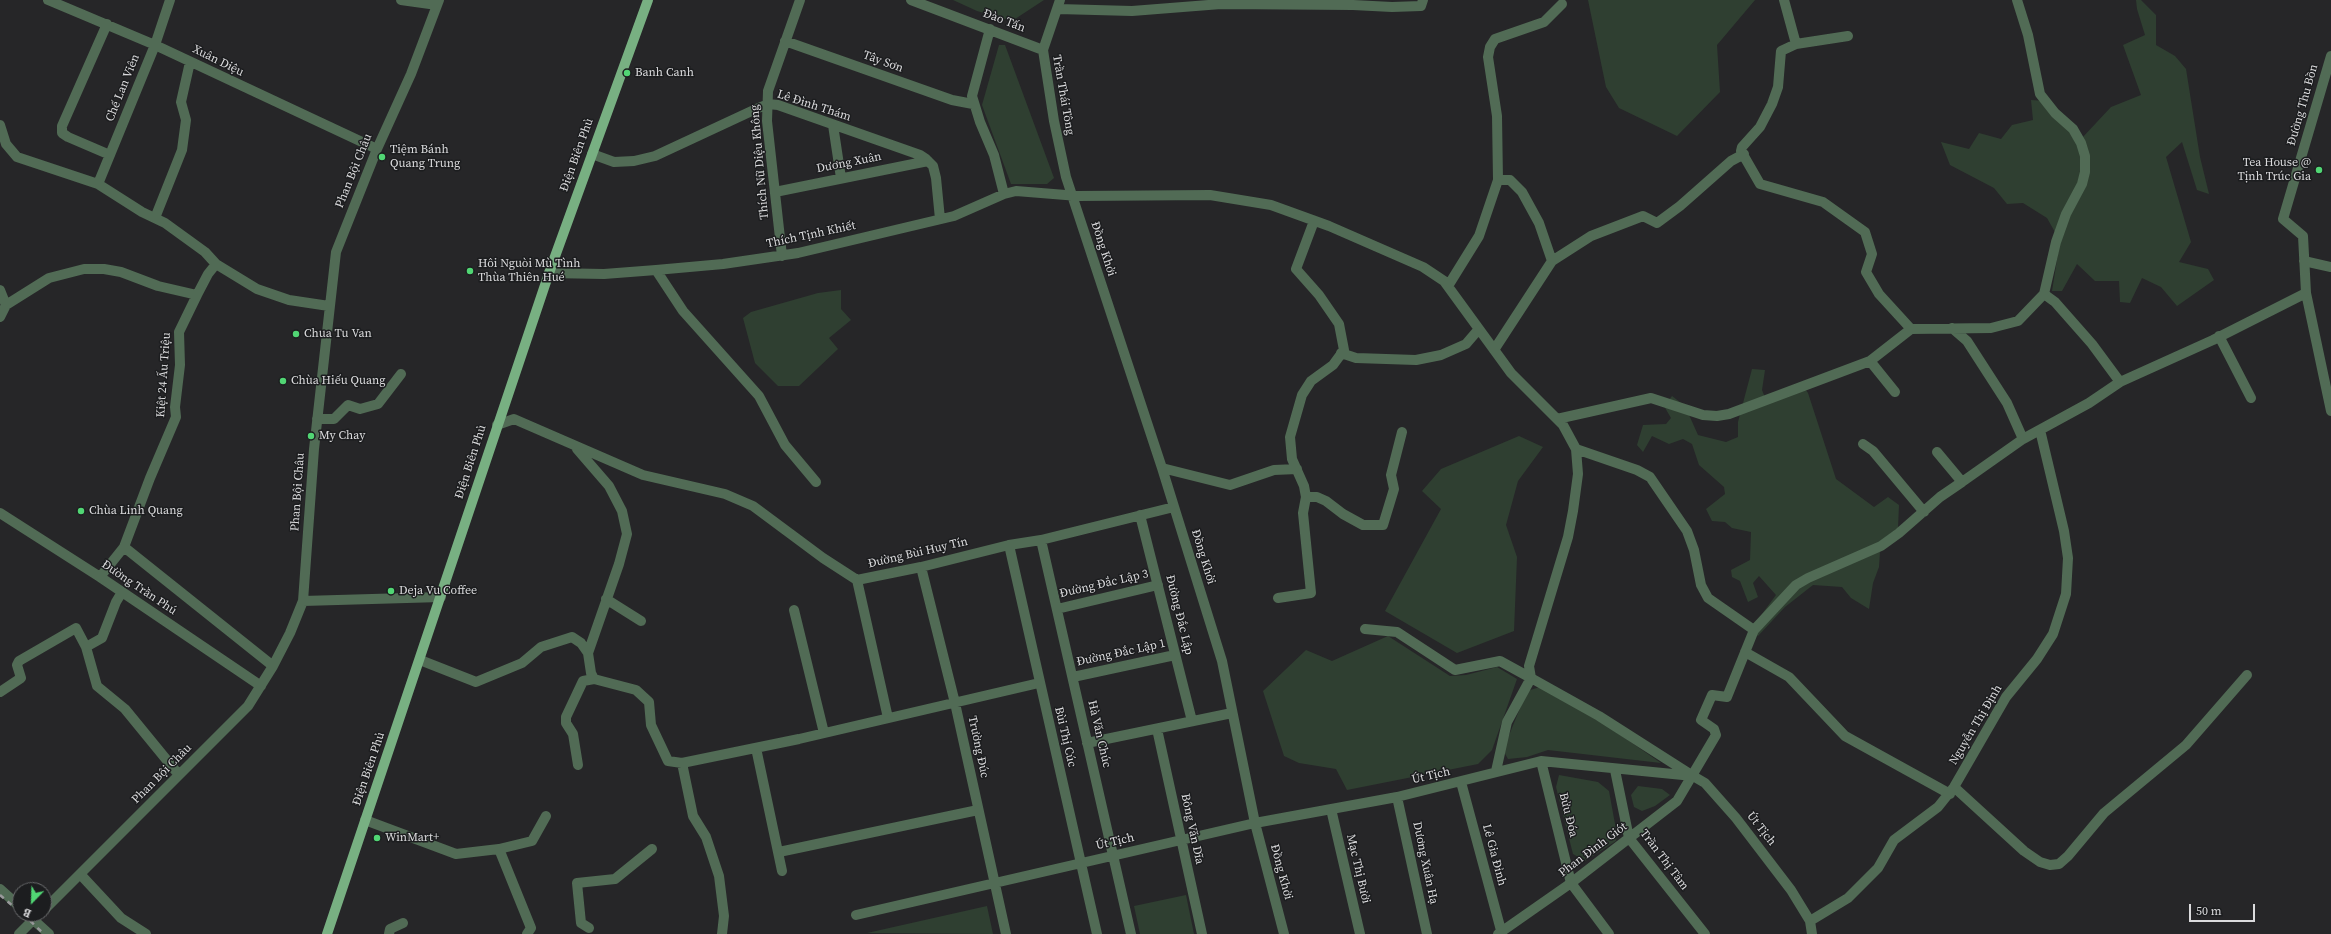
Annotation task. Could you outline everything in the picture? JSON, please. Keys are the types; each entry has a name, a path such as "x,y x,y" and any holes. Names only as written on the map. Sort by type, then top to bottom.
{"main road":[{"name":"Điện Biên Phủ","path":"327,934 549,273 648,0"}],"street":[{"name":"Xuân Diệu","path":"48,0 155,45 377,149"},
{"name":"Chế Lan Viên","path":"98,184 155,45 170,0"},
{"path":"401,0 438,3"},
{"name":"Thích Nữ Diệu Không","path":"782,256 767,121 768,91 800,0"},
{"name":"Đào Tấn","path":"911,0 1043,50"},
{"path":"1059,4 1132,11 1221,4 1353,5 1392,7 1421,6 1423,0"},
{"path":"1784,0 1796,44"},
{"path":"1557,419 1651,398 1703,415 1723,416 1870,361 1911,329 1991,328 2018,321 2044,294 2056,242 2066,214 2082,184 2085,172 2085,156 2081,143 2073,129 2055,113 2040,94 2028,35 2017,0"},
{"name":"Phan Bội Châu","path":"52,902 248,706 273,666 290,633 303,601 317,419 336,252 377,149 411,74 438,3"},
{"name":"Trần Thái Tông","path":"1059,4 1043,50 1054,121 1066,178 1072,195"},
{"path":"1448,286 1479,236 1498,180 1497,116 1488,57 1490,47 1495,39 1544,22 1562,4"},
{"path":"107,24 62,126 62,133 110,155"},
{"path":"990,29 972,91 973,104 994,155 1004,194"},
{"path":"1848,36 1796,44 1781,51 1778,87 1772,104 1760,127 1742,148 1760,184 1823,202 1865,232 1872,254 1866,272 1879,294 1911,329"},
{"name":"Tây Sơn","path":"785,42 952,100 973,104"},
{"name":"Đường Thu Bồn","path":"2331,56 2328,78 2284,219 2303,236 2306,293 2331,411"},
{"path":"155,218 182,150 186,120 182,102 190,62"},
{"name":"Lê Đình Thám","path":"592,154 614,162 634,161 655,156 768,104 778,105 920,155 928,161"},
{"path":"0,125 6,144 17,157 98,184 183,235 216,264 257,289 289,300 329,306"},
{"path":"832,125 841,178"},
{"path":"1494,350 1552,262 1591,236 1643,216 1657,223 1680,206 1731,161 1744,154"},
{"path":"928,161 932,166 936,178 940,219"},
{"name":"Dương Xuân","path":"775,192 928,161"},
{"path":"1498,180 1510,180 1522,192 1539,224 1552,262"},
{"name":"Thích Tịnh Khiết","path":"549,273 604,274 723,264 782,256 954,216 1004,194 1016,191 1072,195 1210,195 1271,205 1314,221 1423,267 1444,281 1478,330 1511,373 1563,425 1576,449"},
{"name":"Đồng Khởi","path":"1072,195 1162,468 1222,662 1255,823 1284,934"},
{"path":"1278,598 1311,593 1303,513 1306,497 1297,469 1292,459 1290,438 1302,395 1311,380 1333,365 1344,350 1339,324 1319,295 1296,269 1314,221"},
{"path":"2304,261 2331,267"},
{"name":"Kiệt 24 Ấu Triệu","path":"100,577 124,547 150,478 176,417 175,407 180,365 179,332 208,274 216,264"},
{"path":"0,317 6,305 49,278 84,269 104,269 122,272 158,286 197,295"},
{"path":"656,270 683,311 759,396 785,445 816,482"},
{"path":"0,290 6,305"},
{"path":"2247,675 2186,745 2104,813 2068,856 2059,864 2050,864 2040,862 2024,851 1952,790 1845,736 1789,677 1745,652 1754,630 1799,583 1881,546 1962,482 2023,439 2089,403 2120,382 2219,336 2306,293"},
{"path":"2044,294 2055,302 2092,344 2120,382"},
{"path":"1952,328 1967,341 2003,398 2023,439"},
{"path":"1341,353 1356,358 1416,360 1441,355 1466,344 1478,330"},
{"path":"2219,336 2251,398"},
{"path":"1870,361 1894,392"},
{"path":"317,419 334,419 348,405 360,409 378,404 401,374"},
{"name":"Đường Bùi Huy Tín","path":"497,425 514,420 643,475 724,494 753,506 823,558 857,580 921,567 1009,545 1042,540 1174,507"},
{"name":"Nguyễn Thị Định","path":"1810,920 1848,898 1878,868 1894,840 1932,813 1952,790 2006,697 2044,649 2058,624 2064,604 2068,574 2067,545 2040,430"},
{"path":"1306,497 1318,497 1343,514 1363,525 1383,525 1394,489 1391,476 1402,432"},
{"path":"1863,444 1873,451 1924,512"},
{"path":"575,447 609,486 622,511 627,534 619,564 588,653"},
{"path":"1496,772 1508,722 1531,678 1529,666 1568,537 1574,511 1578,474 1576,449 1637,470 1650,477 1687,531 1694,550 1701,585 1708,598 1754,630"},
{"path":"1937,452 1962,482"},
{"path":"1162,468 1230,485 1274,470 1297,469"},
{"name":"Đường Trần Phú","path":"0,513 100,577 261,686"},
{"name":"Đường Đắc Lập","path":"1140,515 1192,721"},
{"name":"Hà Văn Chúc","path":"1042,540 1131,934"},
{"name":"Bùi Thị Cúc","path":"1009,545 1097,934"},
{"path":"124,547 273,666"},
{"name":"Trường Đúc","path":"921,567 955,703 1006,934"},
{"path":"857,580 888,718"},
{"name":"Đường Đắc Lập 3","path":"1057,609 1158,585"},
{"path":"86,647 102,638 116,602 122,592"},
{"path":"303,601 441,597"},
{"path":"606,600 641,621"},
{"path":"794,610 824,733"},
{"path":"0,692 21,678 17,665 19,661 76,628 86,647 97,686 125,709 180,775"},
{"path":"1365,629 1387,629 1397,632 1455,670 1500,660 1599,716 1693,776"},
{"path":"420,660 476,682 522,663 541,647 572,637 581,643 588,653 591,673 594,679"},
{"name":"Phan Đình Giót","path":"1500,933 1571,883 1673,805 1693,776 1716,736 1714,729 1701,720 1712,695 1727,698 1745,652"},
{"name":"Đường Đắc Lập 1","path":"1073,677 1175,655"},
{"path":"578,766 573,734 566,723 566,717 582,681 594,679 636,690 649,702 651,725 668,761 682,763 824,733 1039,683"},
{"path":"1088,743 1232,713"},
{"name":"Bông Văn Dĩa","path":"1157,728 1202,934"},
{"path":"756,748 782,871"},
{"name":"Út Tịch","path":"856,915 1255,823 1397,797 1541,761 1615,770 1693,776 1705,783 1736,818 1791,890 1810,920"},
{"name":"Bửu Đóa","path":"1541,761 1571,883 1609,934"},
{"path":"682,763 693,816 706,837 719,876 724,916 722,934"},
{"name":"Trần Thị Tâm","path":"1615,770 1630,838 1705,934"},
{"name":"Lê Gia Đỉnh","path":"1461,782 1500,933"},
{"name":"Dương Xuân Hạ","path":"1397,797 1427,934"},
{"name":"Mạc Thị Bưởi","path":"1331,809 1360,934"},
{"path":"779,852 978,810"},
{"path":"365,820 456,854 499,849 532,841 546,816"},
{"path":"499,849 531,928 527,934"},
{"path":"589,928 582,923 577,883 615,879 652,850"},
{"path":"80,874 121,918 146,934"},
{"path":"0,889 12,900"},
{"path":"1810,920 1812,934"},
{"path":"19,934 28,922"},
{"path":"38,922 49,934"},
{"path":"389,934 390,929 403,923"}],"green space":[{"path":"953,0 1044,0 1012,21 977,11"},
{"path":"1588,0 1755,0 1717,45 1720,92 1677,136 1619,108 1606,87"},
{"path":"2136,0 2141,0 2156,15 2156,45 2175,56 2186,69 2200,157 2209,194 2197,190 2182,142 2166,157 2191,242 2179,262 2208,269 2214,280 2177,306 2161,287 2142,278 2130,303 2120,302 2119,281 2095,281 2077,264 2062,291 2052,291 2060,241 2047,218 2023,203 2007,204 1994,188 1950,165 1941,142 1969,149 1979,133 2001,139 2012,125 2033,120 2031,100 2046,101 2082,138 2111,107 2141,95 2123,45 2145,35 2137,9"},
{"path":"999,45 1005,45 1054,178 1047,184 1011,184 982,105"},
{"path":"841,290 841,309 851,320 829,338 838,349 799,386 778,386 755,363 743,318 751,312 818,293"},
{"path":"1752,369 1765,370 1762,390 1766,400 1801,383 1808,393 1836,479 1874,507 1888,497 1899,505 1898,528 1871,548 1880,552 1879,567 1873,583 1869,609 1851,598 1842,587 1813,585 1785,607 1758,636 1753,631 1756,622 1776,595 1759,576 1753,583 1758,597 1748,602 1740,581 1732,577 1731,570 1750,560 1751,532 1732,528 1725,522 1712,521 1706,509 1725,494 1724,487 1699,465 1692,444 1683,439 1669,444 1652,436 1643,452 1637,445 1643,425 1666,424 1671,418 1664,406 1672,396 1685,406 1698,435 1726,442 1738,437 1738,422"},
{"path":"1519,436 1543,447 1518,481 1506,525 1517,557 1514,631 1457,653 1385,611 1441,509 1422,491 1441,469"},
{"path":"1388,636 1450,676 1466,675 1497,667 1517,679 1492,750 1478,764 1347,790 1336,769 1299,763 1284,756 1263,691 1306,650 1332,661"},
{"path":"1540,687 1600,721 1661,763 1548,750 1527,757 1508,759 1503,750 1527,691"},
{"path":"1559,775 1598,782 1609,791 1617,835 1616,841 1585,861 1573,854 1556,787"},
{"path":"1638,786 1662,789 1670,795 1655,806 1642,811 1634,807 1631,795"},
{"path":"1186,895 1194,934 1140,934 1134,906"},
{"path":"987,906 993,934 867,933"}],"railway":[{"path":"0,895 12,905"},
{"path":"31,922 44,934"}],"place":[{"name":"Banh Canh","path":"627,73"},
{"name":"Tiệm Bánh Quang Trung","path":"382,157"},
{"name":"Tea House @ Tịnh Trúc Gia","path":"2319,170"},
{"name":"Hôi Nguòi Mù Tình Thùa Thiên Hué","path":"470,271"},
{"name":"Chua Tu Van","path":"296,334"},
{"name":"Chùa Hiếu Quang","path":"283,381"},
{"name":"My Chay","path":"311,436"},
{"name":"Chùa Linh Quang","path":"81,511"},
{"name":"Deja Vu Coffee","path":"391,591"},
{"name":"WinMart+","path":"377,838"}]}
